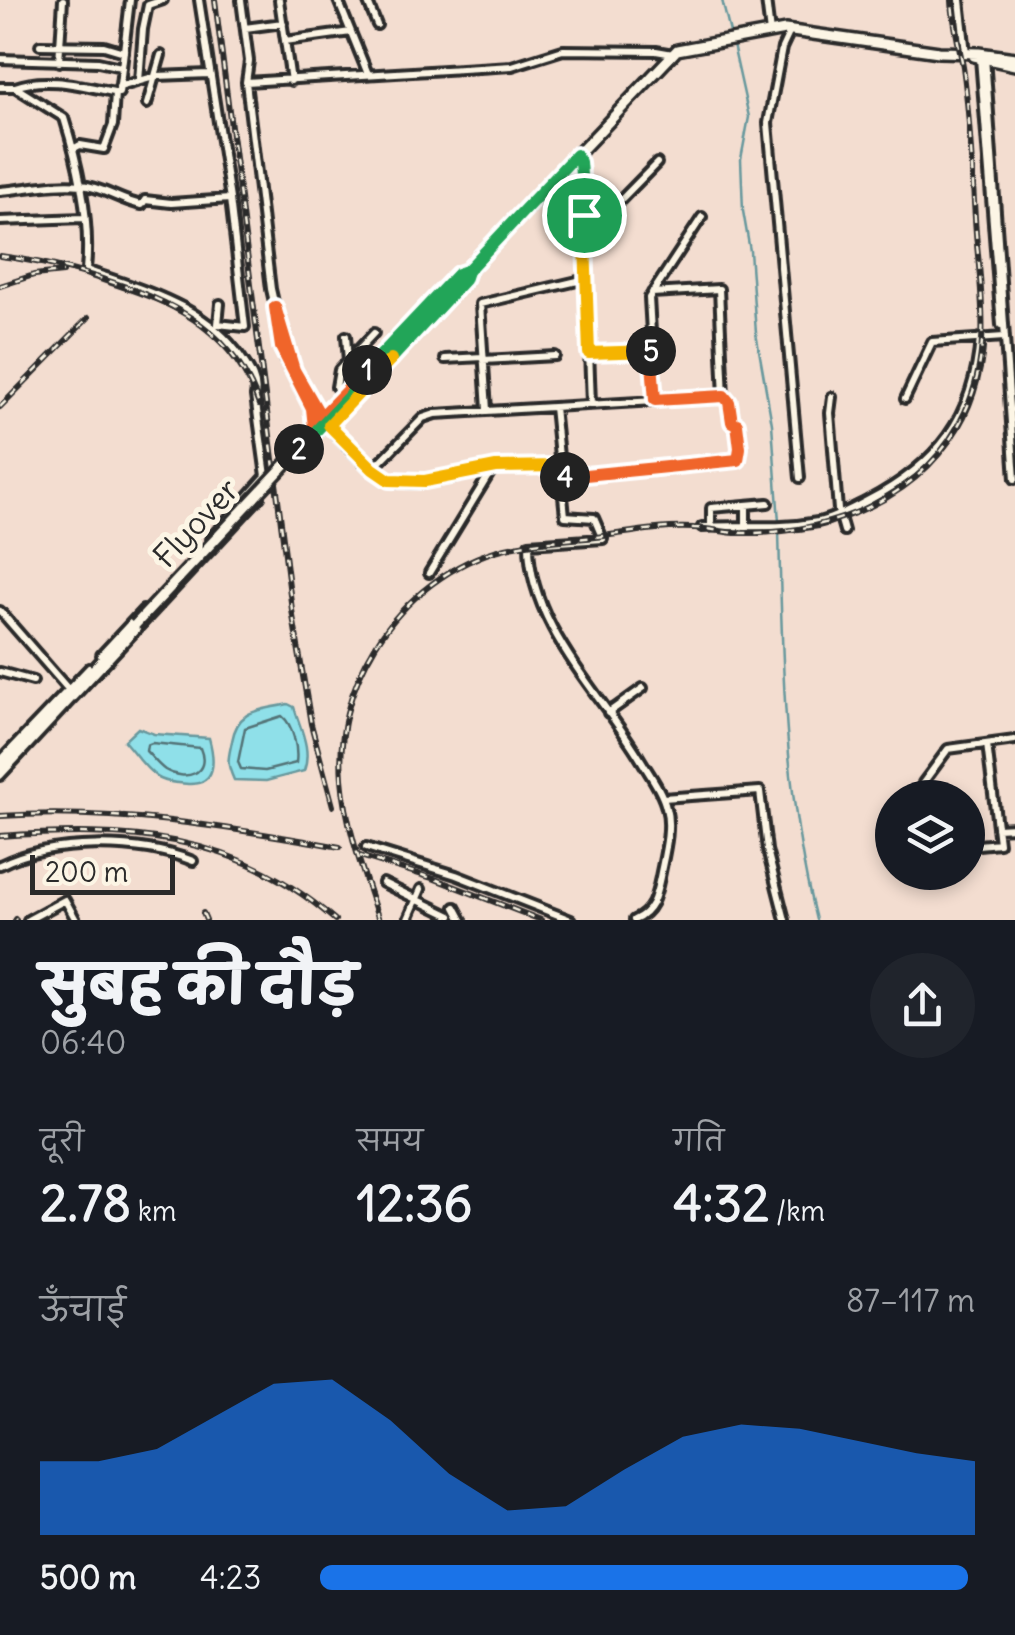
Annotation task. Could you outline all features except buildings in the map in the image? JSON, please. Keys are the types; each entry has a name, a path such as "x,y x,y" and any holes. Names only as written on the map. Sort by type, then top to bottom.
{"main road":[{"path":"672,54 689,46 795,32 1015,61"},
{"name":"Flyover","path":"0,773 292,456 672,54"},
{"path":"275,312 281,347 313,418 311,432 292,456"}],"street":[{"path":"58,62 63,0"},
{"path":"73,149 104,149 113,126 130,0"},
{"path":"138,80 148,6 163,0"},
{"path":"199,0 245,327 218,324 220,304"},
{"path":"242,0 249,61 246,82 275,312 294,370 321,417 389,480 405,482 494,467 561,466"},
{"path":"280,0 290,81"},
{"path":"338,0 368,74"},
{"path":"367,0 377,26"},
{"path":"766,0 770,33"},
{"path":"960,0 978,56 1015,479"},
{"path":"245,28 282,23"},
{"path":"285,41 351,32"},
{"path":"795,32 782,48 768,124 800,478"},
{"path":"40,45 104,46 124,52"},
{"path":"246,82 512,66 562,50 672,54"},
{"path":"147,104 161,56"},
{"path":"0,59 98,62 121,67"},
{"path":"0,88 27,82 117,90 157,76 209,74"},
{"path":"15,87 64,118 81,185 88,250 86,270 182,305 209,321 234,348 256,387 266,476 271,484 127,634"},
{"path":"576,155 580,162 584,215 591,404"},
{"path":"584,215 609,212 657,164"},
{"path":"0,191 81,185 112,194 120,201 142,205 145,200 230,200"},
{"path":"0,220 84,218"},
{"path":"655,400 649,298 702,218"},
{"path":"321,417 458,274 465,274 464,280 329,425"},
{"path":"486,410 480,304 586,279"},
{"path":"560,478 738,460 737,424 732,422 729,402 724,396 719,289 652,293"},
{"path":"343,395 336,387 340,370 374,333"},
{"path":"346,336 348,361"},
{"path":"904,398 932,342 1004,336"},
{"path":"702,527 746,529 806,524 839,516 897,484 940,448 971,392 978,372 980,338"},
{"path":"589,353 652,351"},
{"path":"445,359 555,356"},
{"path":"373,469 423,418 435,414 724,396"},
{"path":"832,397 839,516 844,531"},
{"path":"554,406 566,516 594,518 603,539 528,544 529,571 551,625 634,748 662,798 668,822 660,880 646,915 634,920"},
{"path":"428,573 494,467"},
{"path":"712,526 711,508 768,503"},
{"path":"746,506 746,529"},
{"path":"0,611 68,690"},
{"path":"0,761 104,658"},
{"path":"0,672 33,682"},
{"path":"608,713 643,688"},
{"path":"925,780 948,749 1015,740"},
{"path":"985,844 998,843 987,744"},
{"path":"662,798 760,791 767,850 786,920"},
{"path":"997,828 1015,826"},
{"path":"0,865 30,851 83,846 156,849 193,861"},
{"path":"366,847 456,875 571,920"},
{"path":"383,883 450,918 456,907 462,920"},
{"path":"410,920 420,889"},
{"path":"28,920 65,900 76,920"}],"water":[{"path":"288,704 294,707 304,739 304,771 266,781 234,780 229,757 239,722 259,710"},
{"path":"138,728 154,734 209,738 213,762 209,776 188,784 157,777 124,741"}],"waterway":[{"path":"722,0 731,37"},
{"path":"733,45 749,117 741,159 743,211 756,333 772,424 779,522"},
{"path":"779,530 791,775 816,920"}],"railway":[{"path":"215,0 292,610 311,724 333,806"},
{"path":"379,920 347,815 342,749 346,715 358,681 387,628 415,598 467,562 517,546 669,528 773,532 840,519 900,489 926,468 948,442 973,390 982,346 968,108 952,0"},
{"path":"0,256 98,278 182,312 202,325 235,359 259,405"},
{"path":"0,286 34,275 63,272"},
{"path":"0,407 88,318"},
{"path":"0,816 128,817 340,847"},
{"path":"0,836 135,836 218,852 258,868 335,920"},
{"path":"360,856 435,879 541,920"},
{"path":"203,913 206,920"}],"route":[{"path":"576,155 580,162 584,215 589,353 652,351 655,400 724,396 729,402 732,422 737,424 738,460 560,478 561,466 517,465 425,481 405,482 381,476 329,425 464,280 467,271 292,456 314,427 312,408 281,347 275,307 294,370 321,417 576,155"}]}
